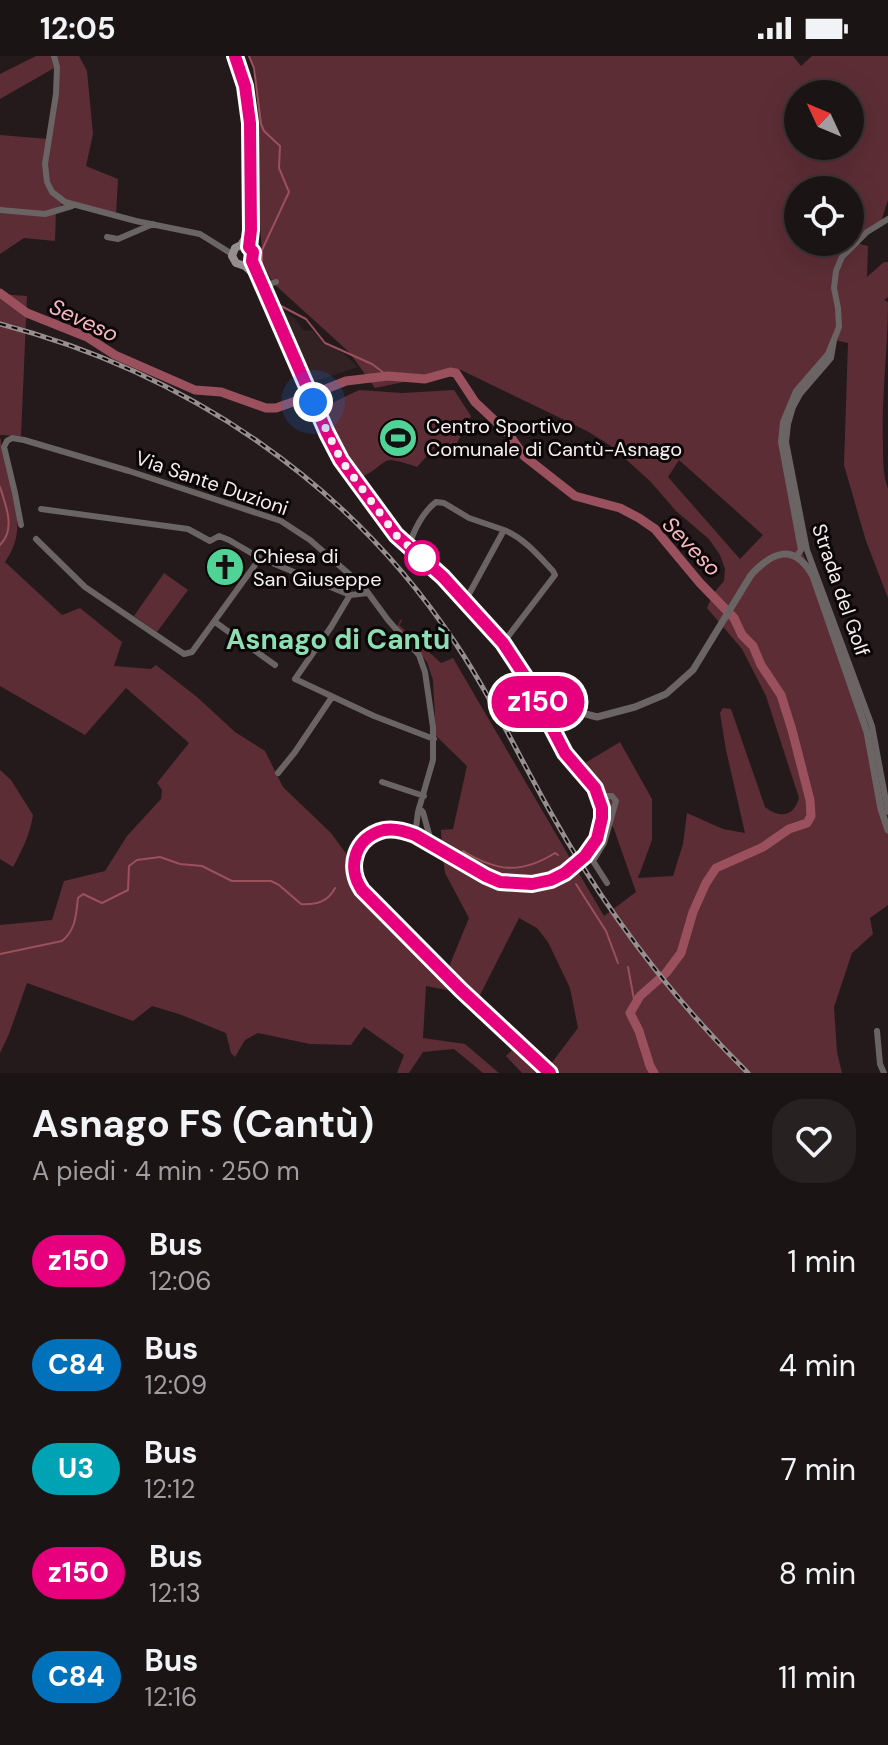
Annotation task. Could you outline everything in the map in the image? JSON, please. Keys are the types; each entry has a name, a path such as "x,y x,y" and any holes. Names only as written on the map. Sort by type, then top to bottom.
{"main road":[{"path":"235,56 245,86 250,123 251,230 240,248 236,263 248,263 267,283 313,402 341,460 396,535 443,577 503,643 526,678 565,753 591,782 599,796 602,818 597,839 576,865 551,880 532,884 500,882 415,835 386,829 363,842 357,850 353,863 354,877 357,884 461,990 550,1073"},
{"path":"240,248 253,252 248,263"}],"street":[{"path":"54,56 57,67 56,94 45,164 47,182 52,192 75,205 200,234 220,248 240,248"},
{"path":"0,210 45,214 75,205"},
{"name":"Strada del Golf","path":"796,557 801,550 781,442 783,422 796,391 828,354 839,327 834,288 842,257 854,243 886,222"},
{"path":"107,237 118,239 153,224"},
{"name":"Strada del Golf","path":"834,340 831,358 800,394 793,407 786,442 807,550 872,726 888,812"},
{"path":"0,434 7,441 5,451 21,525"},
{"name":"Via Sante Duzioni","path":"7,441 12,438 24,440 281,521 310,540 363,586 423,663 434,739 433,760 419,810"},
{"path":"409,547 428,508 436,502 444,503 469,518 512,533 553,571 555,575 503,643"},
{"path":"41,509 188,529 210,541 219,536 260,558 350,595 368,593"},
{"path":"464,599 504,530"},
{"path":"36,539 85,587 184,654 192,652 260,558"},
{"path":"540,705 548,704 597,717 662,696 693,670 751,575 774,555 787,553 805,563 813,576 867,732 878,796 888,830"},
{"path":"350,595 295,679 374,716 434,739"},
{"path":"215,622 275,665"},
{"path":"278,773 332,697"},
{"path":"382,782 424,796"},
{"path":"599,796 612,796 616,801 604,843 593,861 607,883"},
{"path":"404,831 419,810"},
{"path":"415,835 419,810"},
{"path":"419,810 423,812 432,845"},
{"path":"877,1031 880,1064 884,1073"}],"shaded area":[{"path":"36,56 79,56 87,71 93,134 86,166 118,179 116,215 65,202 56,209 55,241 24,238 0,254 0,135 49,139 56,67 0,99 0,74"},
{"path":"250,56 793,56 801,66 812,56 888,56 888,200 881,222 864,236 864,176 784,176 784,256 864,256 864,245 868,246 867,277 888,262 888,297 884,300 888,302 883,428 888,489 888,598 866,541 844,465 848,343 834,340 783,422 801,550 813,576 867,732 888,830 888,905 870,918 873,934 852,953 834,1007 837,1052 842,1073 522,1073 506,1056 519,1043 547,1069 578,1028 570,988 548,942 537,928 519,918 474,1007 457,992 426,986 423,1038 465,1044 499,1073 483,1073 454,1049 423,1052 409,1073 397,1073 404,1055 364,1027 351,1045 310,1044 258,1033 245,1040 235,1057 226,1033 179,1014 152,1006 133,1021 27,983 0,1053 0,925 52,920 64,881 105,871 127,836 161,799 162,790 157,783 189,743 126,688 85,735 0,686 0,436 17,514 16,538 5,562 62,615 80,608 122,642 114,666 151,669 156,665 235,732 265,751 283,787 331,833 353,863 354,877 446,974 469,918 445,873 441,830 453,829 467,766 436,736 433,680 427,662 397,627 401,619 399,625 441,663 453,658 604,916 636,892 614,829 580,766 620,742 652,799 652,840 638,878 673,876 683,844 687,813 723,829 745,833 726,750 720,713 723,708 731,709 765,807 786,814 794,809 799,798 766,696 742,649 707,608 724,581 725,569 709,539 676,511 650,481 611,446 587,431 461,370 375,388 349,352 273,283 263,264 257,185 259,127 255,68","holes":["679,460 763,535 740,559 668,477"]},
{"path":"0,294 27,296 21,436 0,435"},
{"path":"280,308 295,319 303,330 313,331 324,343 344,354 358,367 312,382"},
{"name":"Centro Sportivo Comunale di Cantù-Asnago","path":"359,390 402,393 454,390 471,416 449,458 434,448 417,467 389,460 360,478 320,409"},
{"path":"164,573 188,590 157,632 134,616"},
{"path":"0,770 11,780 33,815 28,836 13,867 0,859"}],"waterway":[{"path":"249,56 254,68 261,124 280,146 279,168 289,192 262,250 262,264 275,301 306,319 325,343 372,364 388,376"},
{"name":"Seveso","path":"0,293 27,313 87,337 115,355 195,390 221,392 266,408 276,408 346,381 388,376 425,379 456,373 475,402 508,433 524,456 575,496 620,508 655,529 734,618 781,695 810,800 811,816 807,823 789,829 763,847 716,868 706,883 693,912 681,953 666,973 640,996 630,1013 654,1073"},
{"path":"0,487 9,525 0,545"},
{"path":"360,869 364,853 373,842 387,836 404,838"},
{"path":"413,842 430,852"},
{"path":"463,851 486,863 508,868 530,865 555,853 558,855"},
{"path":"0,954 62,941 73,927 78,898 83,894 102,903 128,890 129,866 137,860 160,857 180,864 202,866 232,881 271,881 301,904 321,902 335,888"},
{"path":"576,884 606,931 618,963"},
{"path":"628,967 635,1005"}],"railway":[{"path":"0,324 69,345 135,372 198,404 258,442 314,484 366,533 413,586 456,644 482,685 539,792 616,917 692,1014 748,1073"}],"bus line":[{"name":"z150","path":"235,56 245,86 250,123 249,247 253,252 252,261 327,433 341,460 400,540 443,577 503,643 526,678 565,753 595,788 602,808 600,828 591,849 576,865 551,880 532,884 500,882 415,835 386,829 363,842 357,850 353,863 354,877 362,890 445,975 550,1073"}],"place":[{"name":"Centro Sportivo Comunale di Cantù-Asnago","path":"398,438"},
{"name":"Chiesa di San Giuseppe","path":"225,567"}],"district":[{"name":"Asnago di Cantù","path":"338,639"}],"route":[{"path":"313,402 341,460 400,540 422,558"}]}
